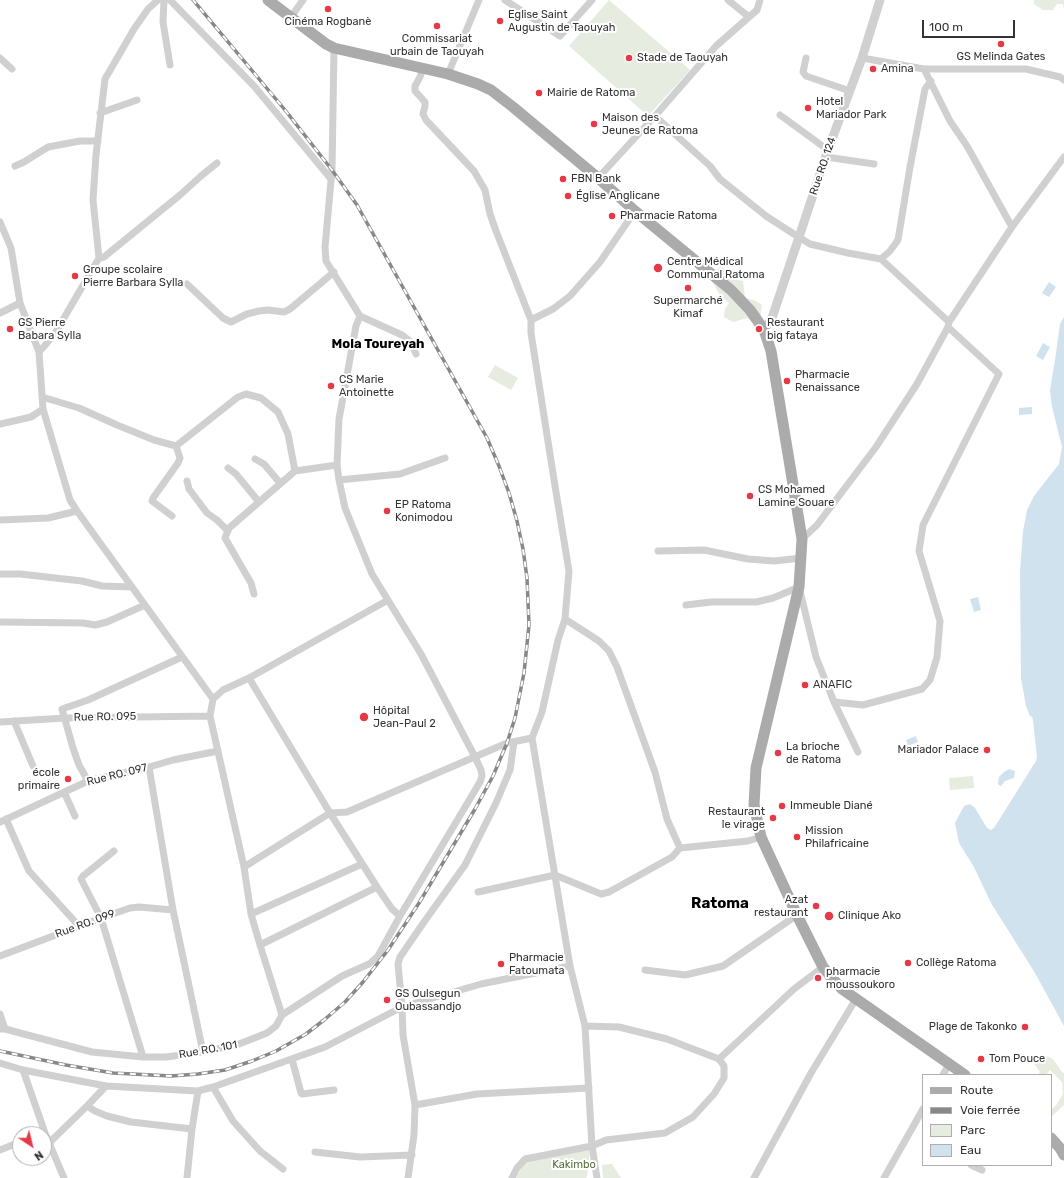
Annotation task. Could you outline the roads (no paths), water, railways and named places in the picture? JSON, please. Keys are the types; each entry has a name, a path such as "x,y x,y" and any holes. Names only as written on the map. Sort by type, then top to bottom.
{"main road":[{"path":"268,0 326,44 334,48 448,74 491,90 731,290 750,310 764,330 771,351 802,539 799,587 756,768 754,805 761,837 823,967 842,989 964,1074"},
{"path":"1052,1139 1064,1155"}],"street":[{"path":"40,352 54,335 99,258 93,200 100,113 105,79 134,29 148,10 158,0"},
{"path":"164,0 163,22 170,65"},
{"path":"170,0 254,86 330,179"},
{"path":"291,17 303,0"},
{"path":"448,74 479,0"},
{"path":"505,0 560,36 592,0"},
{"path":"728,0 749,17"},
{"path":"598,178 716,46 757,10 760,0"},
{"name":"Rue RO. 124","path":"764,330 772,318 827,154 862,58 880,0"},
{"path":"334,48 332,163 325,247 326,261 360,316 402,335 411,342 416,354"},
{"path":"0,58 12,69"},
{"path":"806,58 803,72 806,76 850,91"},
{"path":"862,58 924,69 1026,69 1060,77 1064,80"},
{"path":"423,68 415,86 415,91 425,102 423,114 426,120 474,171 485,190 490,214 496,231 531,320 531,333 569,571 565,619 558,640 542,712 532,738 570,966 584,1026 592,1146 597,1178"},
{"path":"924,69 931,80 950,121 967,146 1012,227"},
{"path":"881,259 890,252 898,240 925,90 931,80"},
{"path":"100,113 136,100"},
{"path":"780,115 827,154 874,164"},
{"path":"655,116 710,166 720,179 766,216 800,238 810,244 881,259 999,374 923,525 919,551 940,620 937,657 930,680 922,689 863,705 834,702"},
{"path":"14,166 24,162 48,147 80,141 98,141"},
{"path":"802,539 817,525 876,446 917,384 948,324 1012,227 1064,157"},
{"path":"99,258 104,257 217,163"},
{"path":"531,320 552,309 570,296 600,262 635,211"},
{"path":"0,222 11,248 20,303 40,352 43,409 70,500 213,699"},
{"path":"187,284 222,318 231,322 247,314 259,311 268,310 284,312 290,309 334,272"},
{"path":"0,314 20,303"},
{"name":"Rue RO. 101","path":"3,1029 92,1052 143,1057 166,1057 203,1052 239,1044 267,1033 276,1026 282,1015 342,976 369,964 378,956 400,916 480,782 482,776 481,770 475,757 421,654 372,574 345,508 338,480 337,465 339,419 356,326 360,316"},
{"path":"176,446 238,397 246,394 261,398 278,412 288,434 295,471"},
{"path":"42,397 79,408 154,440 176,446"},
{"path":"0,424 31,417 43,409"},
{"path":"172,516 152,501 178,463 180,458 176,446"},
{"path":"338,480 400,474 445,458"},
{"path":"255,459 264,464 280,484"},
{"path":"254,594 251,583 225,538 229,528 295,471 337,465"},
{"path":"228,468 236,474 259,502"},
{"path":"187,481 189,489 207,513 228,531"},
{"path":"0,520 48,518 77,511"},
{"path":"658,551 704,550 748,559 774,561 801,558"},
{"path":"0,574 20,574 82,581 102,586 132,587"},
{"path":"686,605 711,602 756,602 773,598 799,587 816,657 834,702 858,752"},
{"path":"282,1015 252,914 244,867 210,716 213,699 222,690 249,678 388,600"},
{"path":"0,622 83,623 95,625 107,622 145,605"},
{"path":"565,619 600,641 610,651 617,666 655,772 667,819 680,848"},
{"path":"88,780 79,765 62,709 88,700 182,657"},
{"path":"249,678 376,887 392,909 400,916"},
{"name":"Rue RO. 095","path":"0,722 65,718 210,716"},
{"path":"14,721 33,766"},
{"path":"244,867 330,813 347,812 507,744 532,738"},
{"path":"408,1178 412,1155 415,1105 403,1035 398,964 400,957 465,864 496,803 510,770 514,742"},
{"name":"Rue RO. 097","path":"2,820 88,780 218,751"},
{"path":"149,767 173,910 203,1052"},
{"path":"64,792 75,816"},
{"path":"2,820 29,871 79,926"},
{"path":"478,892 555,875 602,894 609,892 672,857 680,848 748,841 761,837"},
{"path":"114,851 81,879 101,918 143,1057"},
{"path":"252,914 362,864"},
{"path":"260,945 376,887"},
{"name":"Rue RO. 099","path":"0,956 130,908 173,910"},
{"path":"645,970 685,975 724,966 797,915"},
{"path":"0,1063 23,1070 106,1086 198,1091 213,1088 325,1047 402,1007 481,984 570,966"},
{"path":"719,1059 794,989 823,967"},
{"path":"754,1178 811,1073 856,999"},
{"path":"0,1014 3,1029"},
{"path":"512,1178 517,1168 525,1159 592,1146 606,1140 666,1133 693,1117 714,1094 724,1078 724,1066 719,1059 660,1037 619,1027 584,1026"},
{"path":"292,1059 302,1094 334,1090"},
{"path":"944,1074 949,1064"},
{"path":"23,1070 42,1126"},
{"path":"52,1139 106,1086"},
{"path":"213,1088 233,1120 260,1151 283,1169"},
{"path":"415,1105 477,1094 589,1088"},
{"path":"187,1178 198,1091"},
{"path":"87,1106 107,1116 131,1122 192,1129"},
{"path":"884,1178 922,1111"},
{"path":"0,1150 12,1145"},
{"path":"52,1149 64,1178"},
{"path":"315,1152 360,1157 412,1155"},
{"path":"973,1166 982,1170"}],"water":[{"path":"1049,282 1056,287 1049,297 1042,293"},
{"path":"1064,317 1064,1026 1035,973 991,903 974,867 959,843 955,823 964,806 970,804 975,808 987,828 991,830 994,828 1036,761 1037,757 1033,720 1026,706 1021,678 1020,571 1023,531 1027,510 1034,496 1059,464 1062,447 1052,407 1050,390 1060,324"},
{"path":"1043,343 1050,347 1043,360 1036,356"},
{"path":"1032,407 1032,414 1019,415 1019,408"},
{"path":"978,597 981,610 974,612 970,599"},
{"path":"916,736 918,742 908,746 906,740"},
{"path":"1009,769 1015,771 1014,778 1005,781 1001,786 999,785 999,777"}],"railway":[{"path":"0,1051 113,1073 171,1076 225,1070 276,1051 306,1034 345,1002 363,982 388,950 419,903 493,776 507,743 515,718 524,673 529,625 527,578 523,549 509,493 487,438 357,205 332,170 285,110 193,0"}],"place":[{"name":"Cinéma Rogbanè","path":"328,9"},
{"name":"Eglise Saint Augustin de Taouyah","path":"500,21"},
{"name":"Commissariat urbain de Taouyah","path":"437,26"},
{"name":"GS Melinda Gates","path":"1001,44"},
{"name":"Stade de Taouyah","path":"629,58"},
{"name":"Amina","path":"873,69"},
{"name":"Mairie de Ratoma","path":"539,93"},
{"name":"Hotel Mariador Park","path":"808,108"},
{"name":"Maison des Jeunes de Ratoma","path":"594,124"},
{"name":"FBN Bank","path":"563,179"},
{"name":"Église Anglicane","path":"568,196"},
{"name":"Pharmacie Ratoma","path":"612,216"},
{"name":"Centre Médical Communal Ratoma","path":"658,268"},
{"name":"Groupe scolaire Pierre Barbara Sylla","path":"75,276"},
{"name":"Supermarché Kimaf","path":"688,288"},
{"name":"GS Pierre Babara Sylla","path":"10,329"},
{"name":"Restaurant big fataya","path":"759,329"},
{"name":"Pharmacie Renaissance","path":"787,381"},
{"name":"CS Marie Antoinette","path":"331,386"},
{"name":"CS Mohamed Lamine Souare","path":"750,496"},
{"name":"EP Ratoma Konimodou","path":"387,511"},
{"name":"ANAFIC","path":"805,685"},
{"name":"Hôpital Jean-Paul 2","path":"364,717"},
{"name":"Mariador Palace","path":"987,750"},
{"name":"La brioche de Ratoma","path":"778,753"},
{"name":"école primaire","path":"68,779"},
{"name":"Immeuble Diané","path":"782,806"},
{"name":"Restaurant le virage","path":"773,818"},
{"name":"Mission Philafricaine","path":"797,837"},
{"name":"Azat restaurant","path":"816,906"},
{"name":"Clinique Ako","path":"829,916"},
{"name":"Collège Ratoma","path":"908,963"},
{"name":"Pharmacie Fatoumata","path":"501,964"},
{"name":"pharmacie moussoukoro","path":"818,978"},
{"name":"GS Oulsegun Oubassandjo","path":"387,1000"},
{"name":"Plage de Takonko","path":"1025,1027"},
{"name":"Tom Pouce","path":"981,1059"}],"district":[{"name":"Mola Toureyah","path":"378,344"},
{"name":"Ratoma","path":"720,904"}],"park label":[{"name":"Kakimbo","path":"574,1165"}]}
